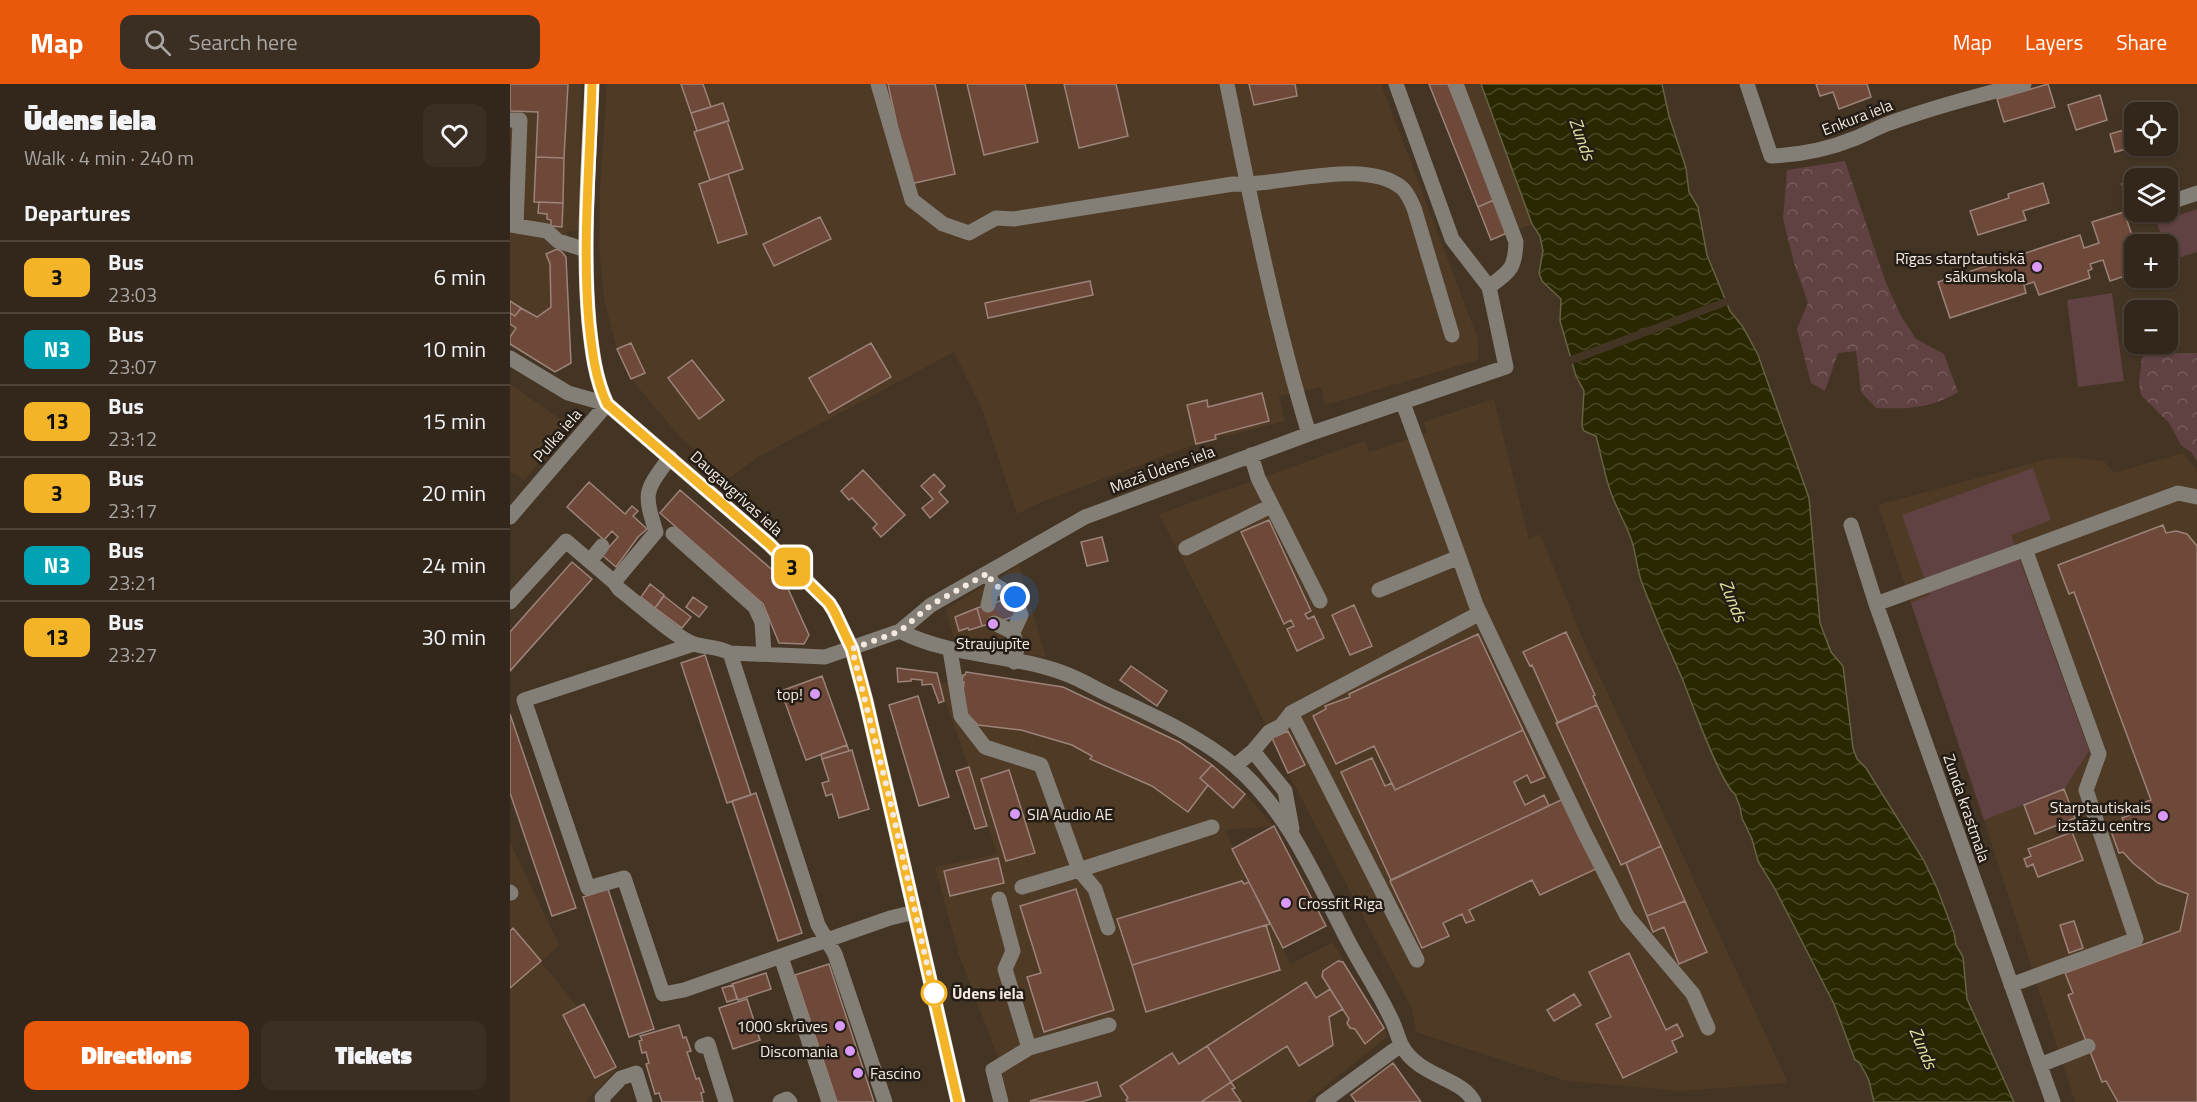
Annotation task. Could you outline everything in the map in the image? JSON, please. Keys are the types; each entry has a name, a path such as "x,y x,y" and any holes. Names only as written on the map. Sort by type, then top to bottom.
{"main road":[{"path":"592,84 586,292 595,370 607,404"},
{"name":"Daugavgrīvas iela","path":"607,404 769,544 829,603 834,611 852,649 958,1102"}],"street":[{"path":"878,84 912,200 943,224 969,233 996,218 1014,219 1233,184 1248,185 1290,178 1350,174 1385,177 1404,189 1414,208 1452,335"},
{"path":"1227,84 1248,185 1296,392 1308,434"},
{"path":"1396,84 1452,239 1489,287 1509,272 1515,256 1516,242 1456,84"},
{"name":"Enkura iela","path":"1747,84 1771,156 1816,151 1939,106 2024,84"},
{"path":"510,120 520,120 513,226 548,231 558,241 586,250"},
{"path":"2178,200 2197,193"},
{"name":"Mazā Ūdens iela","path":"694,644 719,647 730,653 825,657 852,649 900,631 931,605 990,579 1085,517 1308,434 1506,366 1489,287"},
{"path":"510,358 567,393 607,404"},
{"path":"1402,403 1480,613 1584,832 1628,916 1693,994 1708,1028"},
{"name":"Pulka iela","path":"510,517 607,404"},
{"path":"1251,455 1258,478 1271,506 1320,601"},
{"path":"614,582 656,532 647,503 650,484 670,457"},
{"path":"1876,604 2178,493 2197,497"},
{"path":"1186,548 1271,506"},
{"name":"Zunda krastmala","path":"1851,525 1876,604 2053,1102"},
{"path":"673,534 755,608 762,622 764,654"},
{"path":"510,602 566,541 614,582 619,589 680,636 694,644"},
{"path":"590,561 602,546"},
{"path":"2011,986 2136,939 2086,790 2099,754 2025,549"},
{"path":"1379,590 1459,557"},
{"path":"990,579 1015,597"},
{"path":"988,605 990,579"},
{"path":"1235,766 1253,751 1269,732 1281,726 1291,713 1480,613"},
{"path":"1014,662 1017,648 1013,632 1021,615"},
{"path":"994,623 1013,632"},
{"path":"900,631 920,641 950,650 1066,674 1183,731 1235,766 1274,808 1294,835 1354,954 1393,1022 1401,1045 1412,1060 1467,1092 1474,1102"},
{"path":"694,644 524,700 588,888 624,878 663,994 684,990 890,918 915,912"},
{"path":"950,650 961,716 985,747 1041,765 1079,870 1095,889 1108,928"},
{"path":"730,653 818,926 835,954 885,1102"},
{"path":"1291,713 1417,960"},
{"path":"1253,751 1285,791 1294,835"},
{"path":"1022,887 1212,827"},
{"path":"999,899 1013,951 1005,969 1029,1048"},
{"path":"781,957 829,1102"},
{"path":"997,1101 993,1070 1029,1048 1108,1025"},
{"path":"702,1046 708,1044 726,1102"},
{"path":"1323,1102 1401,1045"},
{"path":"2040,1065 2088,1047"},
{"path":"603,1102 602,1098 621,1078 636,1073 645,1102"},
{"path":"780,1102 787,1099 790,1102"}],"shaded area":[{"path":"510,84 581,84 578,230 567,232 566,238 571,363 555,372 510,344"},
{"path":"607,84 1381,84 1478,339 1478,360 1325,405 1321,387 1279,396 1285,421 1196,444 1044,501 1017,514 982,409 954,352 760,456 728,479 681,438 631,379 617,349 604,299 599,245 600,188"},
{"path":"1429,84 1481,84 1532,224 1491,240"},
{"path":"510,384 570,426 524,480 510,471"},
{"path":"1494,399 1529,539 1540,534 1583,640 1788,1083 1682,1091 1567,1081 1416,1032 1412,1009 1288,773 1247,686 1159,514 1365,441 1369,452 1427,433 1424,422"},
{"name":"Starptautiskais izstāžu centrs","path":"2183,453 2197,470 2197,1102 2075,1102 1984,820 1878,505 2047,459 2070,457 2104,461 2114,473"},
{"name":"Straujupīte","path":"1019,565 1046,657 954,639 946,609"},
{"path":"966,672 1063,687 1179,742 1212,765 1245,794 1274,826 1225,830 1290,964 1333,942 1388,1036 1306,1102 1009,1102 999,1060 959,955 935,867 997,854 939,683 962,682"},
{"path":"510,842 559,945 541,962 578,1007 584,1004 617,1069 585,1102 510,1102"}],"green space":[{"path":"1845,161 1886,283 1901,316 1916,339 1944,354 1958,392 1948,398 1928,405 1909,408 1876,408 1861,392 1856,351 1838,353 1825,391 1811,383 1797,329 1808,303 1794,263 1783,219 1787,170"},
{"path":"2197,209 2197,252 2178,258 2178,234 2161,234 2157,223 2178,222 2178,216"},
{"path":"2112,293 2124,381 2078,387 2067,300"},
{"path":"2197,353 2197,461 2191,452 2181,445 2169,423 2141,395 2139,383 2142,357 2151,354"},
{"path":"2033,468 2051,520 2011,535 2089,751 2064,789 1984,820 1911,603 1930,594 1902,515"}],"water":[{"name":"Zunds","path":"1481,84 1662,84 1669,116 1686,168 1689,192 1698,207 1707,255 1730,311 1743,327 1758,355 1809,498 1820,623 1831,652 1843,666 1853,748 1857,759 1866,768 1923,859 1937,888 1954,933 1956,945 1963,957 1967,999 2014,1102 1874,1102 1868,1079 1859,1062 1855,1060 1834,1004 1775,889 1758,861 1735,794 1714,759 1639,575 1632,541 1614,502 1596,436 1584,431 1582,426 1584,391 1576,376 1560,321 1561,299 1542,281 1539,273 1543,251 1540,236 1532,224"}],"pier":[{"path":"1728,297 1731,304 1570,365 1568,357"}],"building":[{"path":"510,84 568,84 564,158 536,157 538,112 510,111"},
{"path":"681,84 703,84 711,107 691,113"},
{"path":"888,84 935,84 955,174 910,184"},
{"path":"967,84 1025,84 1038,142 984,155"},
{"path":"1064,84 1116,84 1128,136 1079,148"},
{"path":"1249,84 1295,84 1297,96 1254,105"},
{"path":"1429,84 1448,84 1494,200 1478,207"},
{"path":"1816,84 1867,84 1871,97 1839,109 1833,92 1820,96"},
{"path":"2048,84 2055,107 2004,122 1997,99"},
{"path":"2100,95 2107,120 2076,130 2068,105"},
{"path":"723,103 729,121 697,131 691,113"},
{"path":"727,121 743,169 710,180 694,132"},
{"path":"2124,130 2124,150 2115,152 2110,134"},
{"path":"536,157 564,158 563,203 534,202"},
{"path":"728,174 747,234 718,243 699,184"},
{"path":"2043,183 2049,203 2023,211 2026,220 1978,235 1970,211 2009,198 2008,194"},
{"path":"1494,200 1507,233 1491,240 1478,207"},
{"path":"539,202 563,203 562,227 551,226 551,220 547,219 547,214 538,213"},
{"name":"Rīgas starptautiskā sākumskola","path":"2124,212 2124,222 2127,222 2132,234 2124,234 2124,276 2110,281 2103,260 2090,264 2092,269 2088,271 2090,278 2039,295 2034,282 2024,285 2026,293 1950,318 1938,282 2080,235 2084,248 2099,243 2092,222"},
{"path":"820,217 831,239 774,266 763,244"},
{"path":"557,249 566,257 571,363 555,372 510,344 510,337 516,328 510,324 510,313 515,316 521,308 537,317 551,307 550,264 546,254"},
{"path":"1090,281 1093,295 988,318 985,303"},
{"path":"510,301 521,308 515,316 510,313"},
{"path":"631,343 645,373 631,379 617,349"},
{"path":"871,343 891,377 829,413 809,378"},
{"path":"692,360 724,400 699,419 668,378"},
{"path":"1262,393 1269,421 1215,435 1216,439 1196,444 1187,405 1207,400 1208,407"},
{"path":"863,470 905,515 881,537 873,528 877,524 852,498 849,500 841,491"},
{"path":"934,474 945,486 939,492 948,502 930,518 922,508 933,499 921,486"},
{"path":"589,482 625,514 632,506 638,511 633,516 647,529 638,537 616,567 602,555 618,537 612,531 604,540 567,507"},
{"path":"680,490 784,580 809,635 804,644 779,643 763,604 660,513"},
{"path":"1269,520 1311,611 1305,614 1308,619 1314,616 1324,638 1297,651 1287,629 1294,626 1291,620 1284,624 1241,532"},
{"name":"Starptautiskais izstāžu centrs","path":"2163,525 2166,533 2176,531 2187,534 2197,546 2197,1102 2118,1102 2106,1081 2102,1082 2068,995 2073,993 2065,973 2180,931 2188,894 2158,883 2123,852 2119,853 2111,831 2125,825 2122,818 2136,813 2134,806 2151,800 2074,592 2069,594 2058,565"},
{"path":"1102,537 1108,561 1087,566 1081,542"},
{"path":"572,562 592,579 510,671 510,632"},
{"path":"650,584 664,595 655,608 641,597"},
{"path":"1022,594 1027,613 982,626 977,608"},
{"path":"664,596 691,617 682,628 655,608"},
{"path":"693,597 707,607 699,617 686,607"},
{"path":"1354,605 1372,646 1350,655 1332,615"},
{"path":"977,608 982,626 959,631 955,617"},
{"path":"1566,632 1595,695 1593,696 1597,705 1558,723 1532,665 1530,666 1523,652"},
{"path":"1478,634 1523,730 1395,790 1374,746 1336,764 1313,716 1326,709 1325,706 1350,697 1349,694"},
{"path":"705,655 751,795 727,803 681,663"},
{"path":"1131,666 1167,691 1157,706 1120,680"},
{"path":"897,668 937,673 944,701 939,703 932,684 922,685 922,680 911,679 911,681 898,682"},
{"path":"966,672 1063,687 1179,742 1212,765 1200,778 1208,785 1188,812 1152,786 1090,759 1092,756 1072,745 1021,730 978,725 967,714 963,691 964,682 962,682"},
{"path":"822,676 847,745 806,760 781,691"},
{"path":"918,696 949,797 919,806 889,705"},
{"path":"1597,705 1661,846 1621,865 1556,723"},
{"path":"510,714 576,908 552,916 510,793"},
{"path":"1523,730 1545,777 1531,783 1527,775 1514,782 1525,805 1544,795 1549,806 1391,880 1341,772 1372,758 1385,786 1392,783 1395,790"},
{"path":"1288,731 1305,765 1288,773 1272,738"},
{"path":"847,745 849,751 822,759 821,754"},
{"path":"852,750 869,809 839,818 832,794 826,796 822,783 829,781 822,759"},
{"path":"1212,765 1245,794 1233,808 1200,778"},
{"path":"969,767 987,826 975,829 956,771"},
{"path":"1009,770 1035,853 1006,861 981,779"},
{"path":"2064,789 2075,818 2035,834 2024,805"},
{"path":"756,793 802,933 778,941 732,801"},
{"path":"1563,799 1596,869 1540,895 1532,880 1469,910 1474,920 1466,923 1462,914 1443,923 1449,936 1422,948 1390,881"},
{"name":"Crossfit Riga","path":"1274,826 1326,926 1283,948 1232,849"},
{"path":"2072,832 2083,860 2038,877 2033,864 2027,867 2024,859 2031,856 2028,849"},
{"path":"1661,846 1685,901 1647,916 1626,863"},
{"path":"998,858 1004,883 950,896 944,871"},
{"path":"1242,881 1244,884 1249,882 1270,924 1132,965 1117,919"},
{"path":"608,889 654,1029 629,1037 583,897"},
{"path":"1076,889 1114,1010 1044,1032 1027,977 1041,973 1020,906"},
{"path":"1685,901 1707,952 1679,964 1664,927 1653,932 1647,916"},
{"path":"2074,921 2083,948 2069,953 2060,925"},
{"path":"1266,925 1280,970 1146,1012 1132,965"},
{"path":"513,928 541,961 510,988 510,931"},
{"path":"1629,953 1666,1030 1677,1024 1683,1036 1672,1041 1677,1052 1623,1078 1596,1024 1611,1017 1589,972"},
{"path":"1338,961 1343,962 1384,1028 1365,1044 1355,1029 1350,1028 1347,1023 1349,1019 1322,976 1323,971"},
{"path":"829,964 874,1102 837,1102 795,975"},
{"path":"766,973 771,989 738,1000 732,984"},
{"path":"1306,982 1316,998 1330,989 1343,1009 1329,1017 1333,1045 1299,1066 1287,1046 1231,1082 1207,1046"},
{"path":"733,985 737,999 727,1002 722,988"},
{"path":"1574,994 1581,1005 1554,1021 1547,1010"},
{"path":"747,999 760,1040 733,1049 719,1008"},
{"path":"584,1004 616,1067 595,1078 563,1015"},
{"path":"679,1025 683,1038 686,1037 691,1051 687,1052 696,1079 699,1078 704,1092 701,1093 703,1102 662,1102 659,1093 655,1094 646,1064 649,1063 646,1052 642,1053 640,1036"},
{"path":"1207,1046 1231,1082 1201,1102 1127,1102 1128,1098 1120,1086 1172,1053 1179,1064"},
{"path":"1393,1063 1421,1102 1356,1102 1351,1095"},
{"path":"1097,1082 1101,1096 1081,1102 1030,1101"},
{"path":"1231,1082 1235,1088 1232,1089 1241,1102 1201,1102"}],"bus line":[{"name":"3","path":"592,84 586,292 595,370 601,391 607,404 769,544 829,603 834,611 852,649 866,701 958,1102"}],"place":[{"name":"Rīgas starptautiskā sākumskola","path":"2037,267"},
{"name":"Straujupīte","path":"993,624"},
{"name":"top!","path":"815,694"},
{"name":"SIA Audio AE","path":"1015,814"},
{"name":"Starptautiskais izstāžu centrs","path":"2163,816"},
{"name":"Crossfit Riga","path":"1286,903"},
{"name":"Ūdens iela","path":"934,993"},
{"name":"1000 skrūves","path":"840,1026"},
{"name":"Discomania","path":"850,1051"},
{"name":"Fascino","path":"858,1073"}],"route":[{"path":"934,993 936,1004 888,792 852,649 900,631 931,605 988,573 993,584 1015,597"}]}
